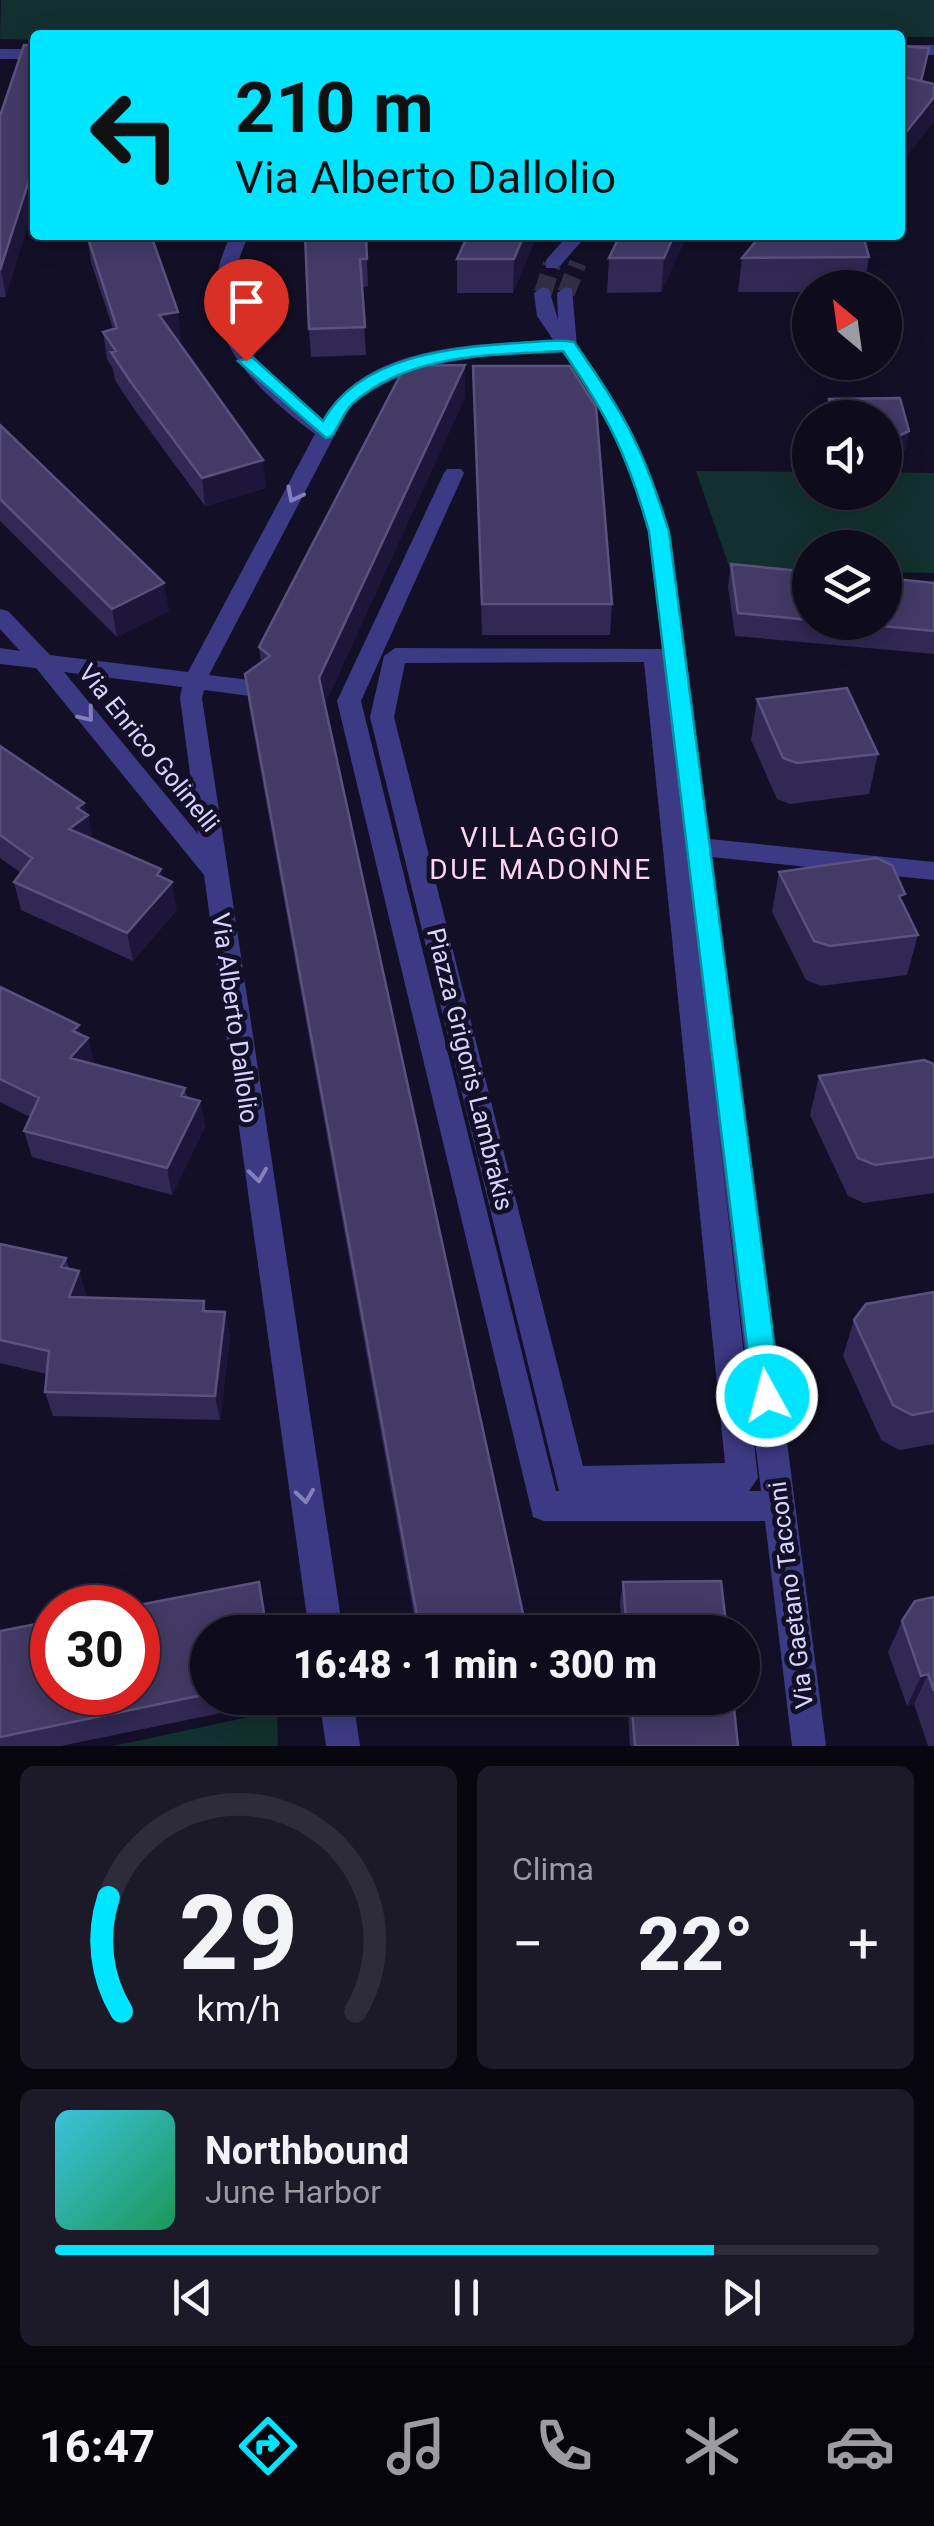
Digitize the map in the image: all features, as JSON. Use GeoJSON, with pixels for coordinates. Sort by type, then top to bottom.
{"type":"FeatureCollection","features":[{"type":"Feature","properties":{"kind":"street"},"geometry":{"type":"LineString","coordinates":[[905,50],[934,50]]}},
{"type":"Feature","properties":{"kind":"street"},"geometry":{"type":"LineString","coordinates":[[0,54],[30,54]]}},
{"type":"Feature","properties":{"kind":"street"},"geometry":{"type":"LineString","coordinates":[[237,240],[226,257],[223,279],[223,308],[232,340],[271,386],[326,432]]}},
{"type":"Feature","properties":{"kind":"street"},"geometry":{"type":"LineString","coordinates":[[552,264],[574,240]]}},
{"type":"Feature","properties":{"kind":"street"},"geometry":{"type":"LineString","coordinates":[[578,263],[579,240]]}},
{"type":"Feature","properties":{"kind":"street"},"geometry":{"type":"LineString","coordinates":[[566,292],[568,346]]}},
{"type":"Feature","properties":{"kind":"street","name":"Via Gaetano Tacconi"},"geometry":{"type":"LineString","coordinates":[[543,293],[546,322],[616,414],[638,459],[659,532],[809,1746]]}},
{"type":"Feature","properties":{"kind":"street","name":"Via Alberto Dallolio"},"geometry":{"type":"LineString","coordinates":[[323,1615],[191,698],[195,680],[343,402],[390,372],[462,352],[568,346]]}},
{"type":"Feature","properties":{"kind":"street","name":"Piazza Grigoris Lambrakis"},"geometry":{"type":"LineString","coordinates":[[454,473],[338,700],[544,1506],[780,1506]]}},
{"type":"Feature","properties":{"kind":"street","name":"Via Enrico Golinelli"},"geometry":{"type":"LineString","coordinates":[[0,616],[41,659],[214,871]]}},
{"type":"Feature","properties":{"kind":"street","name":"Piazza Grigoris Lambrakis"},"geometry":{"type":"LineString","coordinates":[[654,654],[742,1478],[572,1481],[382,718],[395,656],[654,654]]}},
{"type":"Feature","properties":{"kind":"street"},"geometry":{"type":"LineString","coordinates":[[0,656],[41,659]]}},
{"type":"Feature","properties":{"kind":"street","name":"Via Enrico Golinelli"},"geometry":{"type":"LineString","coordinates":[[41,659],[195,680]]}},
{"type":"Feature","properties":{"kind":"street"},"geometry":{"type":"LineString","coordinates":[[195,680],[258,689]]}},
{"type":"Feature","properties":{"kind":"street"},"geometry":{"type":"LineString","coordinates":[[701,848],[934,871]]}},
{"type":"Feature","properties":{"kind":"street"},"geometry":{"type":"LineString","coordinates":[[339,1715],[344,1746]]}},
{"type":"Feature","properties":{"kind":"green space"},"geometry":{"type":"Polygon","coordinates":[[[1,0],[934,0],[934,37],[905,37],[905,30],[30,30],[30,40],[0,39],[1,0]]]}},
{"type":"Feature","properties":{"kind":"green space"},"geometry":{"type":"Polygon","coordinates":[[[696,471],[792,472],[792,510],[902,510],[902,472],[934,473],[934,573],[902,572],[902,530],[792,530],[792,570],[730,569],[696,471]]]}},
{"type":"Feature","properties":{"kind":"green space"},"geometry":{"type":"Polygon","coordinates":[[[258,1715],[277,1715],[278,1746],[113,1746],[258,1715]]]}},
{"type":"Feature","properties":{"kind":"building"},"geometry":{"type":"Polygon","coordinates":[[[24,45],[30,45],[30,177],[0,270],[0,116],[24,45]]]}},
{"type":"Feature","properties":{"kind":"building"},"geometry":{"type":"Polygon","coordinates":[[[905,46],[929,48],[921,81],[905,77],[905,46]]]}},
{"type":"Feature","properties":{"kind":"building"},"geometry":{"type":"Polygon","coordinates":[[[905,77],[934,84],[934,97],[905,134],[905,77]]]}},
{"type":"Feature","properties":{"kind":"building"},"geometry":{"type":"Polygon","coordinates":[[[89,240],[153,240],[178,312],[159,315],[263,460],[202,478],[111,352],[116,351],[103,332],[117,328],[89,240]]]}},
{"type":"Feature","properties":{"kind":"building"},"geometry":{"type":"Polygon","coordinates":[[[305,240],[366,240],[367,259],[360,259],[365,327],[309,329],[305,240]]]}},
{"type":"Feature","properties":{"kind":"building"},"geometry":{"type":"Polygon","coordinates":[[[466,240],[522,240],[514,259],[457,259],[466,240]]]}},
{"type":"Feature","properties":{"kind":"building"},"geometry":{"type":"Polygon","coordinates":[[[618,240],[672,240],[664,258],[609,258],[618,240]]]}},
{"type":"Feature","properties":{"kind":"building"},"geometry":{"type":"Polygon","coordinates":[[[757,240],[864,240],[869,257],[742,258],[757,240]]]}},
{"type":"Feature","properties":{"kind":"building"},"geometry":{"type":"Polygon","coordinates":[[[465,365],[319,678],[523,1615],[417,1615],[245,674],[270,656],[259,647],[405,366],[465,365]]]}},
{"type":"Feature","properties":{"kind":"building"},"geometry":{"type":"Polygon","coordinates":[[[473,366],[570,366],[596,407],[612,604],[482,604],[473,366]]]}},
{"type":"Feature","properties":{"kind":"building"},"geometry":{"type":"Polygon","coordinates":[[[900,398],[901,400],[829,400],[900,398]]]}},
{"type":"Feature","properties":{"kind":"building"},"geometry":{"type":"Polygon","coordinates":[[[902,405],[909,431],[902,434],[902,405]]]}},
{"type":"Feature","properties":{"kind":"building"},"geometry":{"type":"Polygon","coordinates":[[[0,425],[164,583],[112,609],[0,499],[0,425]]]}},
{"type":"Feature","properties":{"kind":"building"},"geometry":{"type":"Polygon","coordinates":[[[731,564],[792,570],[792,618],[738,613],[731,564]]]}},
{"type":"Feature","properties":{"kind":"building"},"geometry":{"type":"Polygon","coordinates":[[[902,580],[934,583],[934,631],[902,628],[902,580]]]}},
{"type":"Feature","properties":{"kind":"building"},"geometry":{"type":"Polygon","coordinates":[[[847,688],[878,754],[797,763],[783,758],[757,699],[847,688]]]}},
{"type":"Feature","properties":{"kind":"building"},"geometry":{"type":"Polygon","coordinates":[[[0,746],[84,803],[77,808],[88,815],[69,829],[161,869],[157,875],[172,882],[127,933],[14,882],[32,858],[0,835],[0,746]]]}},
{"type":"Feature","properties":{"kind":"building"},"geometry":{"type":"Polygon","coordinates":[[[876,858],[892,865],[905,894],[899,896],[918,935],[830,946],[814,941],[779,872],[876,858]]]}},
{"type":"Feature","properties":{"kind":"building"},"geometry":{"type":"Polygon","coordinates":[[[0,987],[79,1025],[73,1031],[88,1038],[70,1058],[185,1088],[181,1096],[200,1101],[167,1168],[24,1131],[39,1098],[0,1079],[0,987]]]}},
{"type":"Feature","properties":{"kind":"building"},"geometry":{"type":"Polygon","coordinates":[[[924,1060],[934,1064],[934,1157],[875,1165],[858,1158],[819,1076],[924,1060]]]}},
{"type":"Feature","properties":{"kind":"building"},"geometry":{"type":"Polygon","coordinates":[[[0,1244],[66,1258],[61,1267],[79,1271],[69,1297],[204,1301],[203,1311],[225,1312],[215,1396],[45,1392],[49,1351],[0,1340],[0,1244]]]}},
{"type":"Feature","properties":{"kind":"building"},"geometry":{"type":"Polygon","coordinates":[[[934,1292],[934,1411],[912,1415],[893,1405],[854,1320],[866,1304],[934,1292]]]}},
{"type":"Feature","properties":{"kind":"building"},"geometry":{"type":"Polygon","coordinates":[[[721,1581],[725,1615],[626,1615],[623,1582],[721,1581]]]}},
{"type":"Feature","properties":{"kind":"building"},"geometry":{"type":"Polygon","coordinates":[[[259,1582],[264,1615],[190,1615],[190,1698],[160,1704],[160,1601],[259,1582]]]}},
{"type":"Feature","properties":{"kind":"building"},"geometry":{"type":"Polygon","coordinates":[[[934,1597],[934,1691],[928,1674],[921,1676],[902,1621],[915,1601],[934,1597]]]}},
{"type":"Feature","properties":{"kind":"building"},"geometry":{"type":"Polygon","coordinates":[[[30,1625],[30,1715],[106,1715],[0,1737],[0,1631],[30,1625]]]}},
{"type":"Feature","properties":{"kind":"building"},"geometry":{"type":"Polygon","coordinates":[[[632,1715],[735,1715],[738,1746],[635,1746],[632,1715]]]}},
{"type":"Feature","properties":{"kind":"tunnel"},"geometry":{"type":"LineString","coordinates":[[566,293],[578,263]]}},
{"type":"Feature","properties":{"kind":"tunnel"},"geometry":{"type":"LineString","coordinates":[[543,293],[552,264]]}},
{"type":"Feature","properties":{"kind":"district","name":"VILLAGGIO DUE MADONNE"},"geometry":{"type":"Point","coordinates":[541,853]}},
{"type":"Feature","properties":{"kind":"route"},"geometry":{"type":"LineString","coordinates":[[246,361],[307,420],[326,432],[343,402],[390,372],[462,352],[568,346],[616,414],[638,459],[659,532],[681,682],[767,1396]]}}]}
